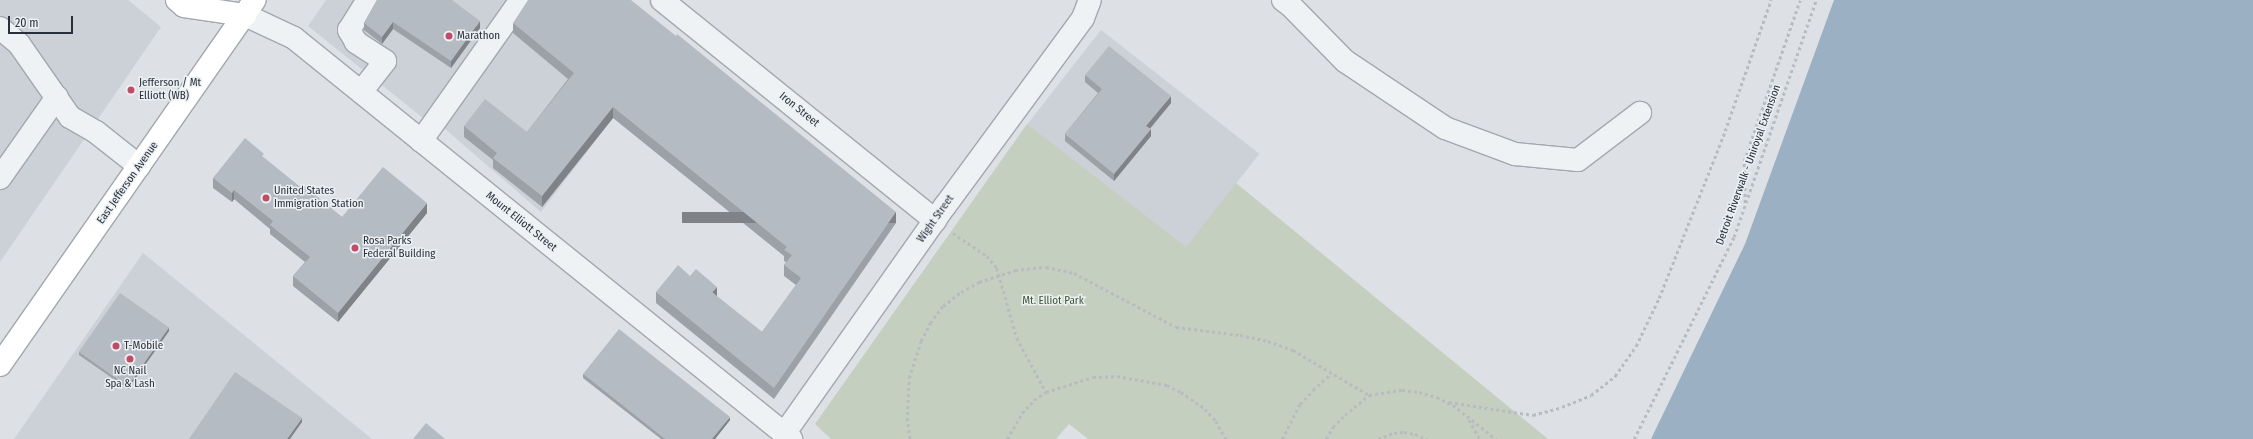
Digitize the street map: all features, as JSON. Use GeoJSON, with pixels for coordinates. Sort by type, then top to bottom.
{"type":"FeatureCollection","features":[{"type":"Feature","properties":{"kind":"main road","name":"Mount Elliott Street"},"geometry":{"type":"LineString","coordinates":[[177,0],[184,6],[246,5]]}},
{"type":"Feature","properties":{"kind":"main road","name":"East Jefferson Avenue"},"geometry":{"type":"LineString","coordinates":[[0,365],[139,166],[246,5]]}},
{"type":"Feature","properties":{"kind":"street"},"geometry":{"type":"LineString","coordinates":[[361,92],[385,61],[356,42],[349,30],[368,0]]}},
{"type":"Feature","properties":{"kind":"street"},"geometry":{"type":"LineString","coordinates":[[421,141],[521,0]]}},
{"type":"Feature","properties":{"kind":"street","name":"Iron Street"},"geometry":{"type":"LineString","coordinates":[[662,0],[943,226]]}},
{"type":"Feature","properties":{"kind":"street"},"geometry":{"type":"LineString","coordinates":[[1283,0],[1291,6],[1346,61],[1445,128],[1515,154],[1578,160],[1640,113]]}},
{"type":"Feature","properties":{"kind":"street","name":"Wight Street"},"geometry":{"type":"LineString","coordinates":[[787,436],[943,226],[1083,18],[1087,1]]}},
{"type":"Feature","properties":{"kind":"street","name":"Mount Elliott Street"},"geometry":{"type":"LineString","coordinates":[[246,5],[294,38],[787,436]]}},
{"type":"Feature","properties":{"kind":"street"},"geometry":{"type":"LineString","coordinates":[[0,28],[19,44],[58,97],[70,117],[96,132],[139,166]]}},
{"type":"Feature","properties":{"kind":"street"},"geometry":{"type":"LineString","coordinates":[[0,178],[58,97]]}},
{"type":"Feature","properties":{"kind":"path"},"geometry":{"type":"LineString","coordinates":[[1326,439],[1333,427],[1369,395],[1402,390],[1419,392],[1446,402],[1533,415],[1562,407],[1591,395],[1615,376],[1636,346],[1659,298],[1725,131],[1771,0]]}},
{"type":"Feature","properties":{"kind":"path"},"geometry":{"type":"LineString","coordinates":[[1745,205],[1744,161],[1800,0]]}},
{"type":"Feature","properties":{"kind":"path","name":"Detroit Riverwalk - Uniroyal Extension"},"geometry":{"type":"LineString","coordinates":[[1634,439],[1734,237],[1816,0]]}},
{"type":"Feature","properties":{"kind":"path"},"geometry":{"type":"LineString","coordinates":[[943,226],[993,262],[997,268],[1017,338],[1030,366],[1046,392]]}},
{"type":"Feature","properties":{"kind":"path"},"geometry":{"type":"LineString","coordinates":[[910,439],[907,421],[910,378],[921,341],[930,323],[943,306],[961,292],[978,282],[998,274],[1014,270],[1046,267],[1074,273],[1176,327],[1268,341],[1293,350],[1331,374],[1359,388],[1369,395]]}},
{"type":"Feature","properties":{"kind":"path"},"geometry":{"type":"LineString","coordinates":[[1282,439],[1300,404],[1331,374]]}},
{"type":"Feature","properties":{"kind":"path"},"geometry":{"type":"LineString","coordinates":[[1007,439],[1022,413],[1034,400],[1046,392],[1093,377],[1136,378],[1166,385],[1181,392],[1205,409],[1216,421],[1226,439]]}},
{"type":"Feature","properties":{"kind":"path"},"geometry":{"type":"LineString","coordinates":[[1446,402],[1496,439]]}},
{"type":"Feature","properties":{"kind":"path"},"geometry":{"type":"LineString","coordinates":[[1468,418],[1480,439]]}},
{"type":"Feature","properties":{"kind":"path"},"geometry":{"type":"LineString","coordinates":[[1378,439],[1394,432],[1416,434],[1427,439]]}},
{"type":"Feature","properties":{"kind":"shaded area"},"geometry":{"type":"Polygon","coordinates":[[[0,0],[128,0],[161,27],[0,262],[0,0]]]}},
{"type":"Feature","properties":{"kind":"shaded area"},"geometry":{"type":"Polygon","coordinates":[[[326,0],[509,0],[423,118],[308,26],[326,0]]]}},
{"type":"Feature","properties":{"kind":"shaded area"},"geometry":{"type":"Polygon","coordinates":[[[531,0],[606,113],[613,118],[541,212],[444,128],[531,0]]]}},
{"type":"Feature","properties":{"kind":"shaded area"},"geometry":{"type":"Polygon","coordinates":[[[1101,30],[1259,154],[1186,248],[1027,125],[1101,30]]]}},
{"type":"Feature","properties":{"kind":"shaded area"},"geometry":{"type":"Polygon","coordinates":[[[143,253],[372,439],[14,439],[143,253]]]}},
{"type":"Feature","properties":{"kind":"green space","name":"Mt. Elliot Park"},"geometry":{"type":"Polygon","coordinates":[[[1027,124],[1186,247],[1236,183],[1548,439],[1088,439],[1069,424],[1056,439],[831,439],[815,424],[1027,124]]]}},
{"type":"Feature","properties":{"kind":"water"},"geometry":{"type":"Polygon","coordinates":[[[1834,0],[2253,0],[2253,439],[1651,439],[1745,244],[1834,0]]]}},
{"type":"Feature","properties":{"kind":"building"},"geometry":{"type":"Polygon","coordinates":[[[377,0],[452,0],[480,21],[451,61],[393,22],[382,37],[364,23],[377,0]]]}},
{"type":"Feature","properties":{"kind":"building"},"geometry":{"type":"Polygon","coordinates":[[[528,0],[631,0],[676,36],[677,34],[896,212],[774,388],[656,292],[678,265],[690,276],[696,269],[717,287],[712,292],[762,332],[801,278],[784,265],[792,255],[784,250],[787,247],[613,107],[542,196],[493,158],[497,153],[464,126],[485,99],[527,132],[574,73],[513,23],[528,0]]]}},
{"type":"Feature","properties":{"kind":"building"},"geometry":{"type":"Polygon","coordinates":[[[1109,46],[1171,96],[1146,126],[1151,129],[1114,174],[1065,134],[1102,89],[1085,75],[1109,46]]]}},
{"type":"Feature","properties":{"kind":"building"},"geometry":{"type":"Polygon","coordinates":[[[245,138],[264,154],[262,156],[300,187],[302,184],[342,217],[383,167],[427,203],[338,313],[293,276],[310,257],[270,225],[273,221],[234,190],[232,193],[213,178],[245,138]]]}},
{"type":"Feature","properties":{"kind":"building"},"geometry":{"type":"Polygon","coordinates":[[[120,293],[169,327],[128,386],[79,352],[120,293]]]}},
{"type":"Feature","properties":{"kind":"building"},"geometry":{"type":"Polygon","coordinates":[[[619,329],[730,417],[712,439],[665,439],[583,374],[619,329]]]}},
{"type":"Feature","properties":{"kind":"building"},"geometry":{"type":"Polygon","coordinates":[[[235,372],[302,418],[287,439],[189,439],[235,372]]]}},
{"type":"Feature","properties":{"kind":"building"},"geometry":{"type":"Polygon","coordinates":[[[426,423],[445,439],[413,439],[426,423]]]}},
{"type":"Feature","properties":{"kind":"place","name":"Marathon"},"geometry":{"type":"Point","coordinates":[449,36]}},
{"type":"Feature","properties":{"kind":"place","name":"Jefferson / Mt Elliott (WB)"},"geometry":{"type":"Point","coordinates":[131,90]}},
{"type":"Feature","properties":{"kind":"place","name":"United States Immigration Station"},"geometry":{"type":"Point","coordinates":[266,198]}},
{"type":"Feature","properties":{"kind":"place","name":"Rosa Parks Federal Building"},"geometry":{"type":"Point","coordinates":[355,248]}},
{"type":"Feature","properties":{"kind":"place","name":"T-Mobile"},"geometry":{"type":"Point","coordinates":[116,346]}},
{"type":"Feature","properties":{"kind":"place","name":"NC Nail Spa & Lash"},"geometry":{"type":"Point","coordinates":[130,359]}}]}
